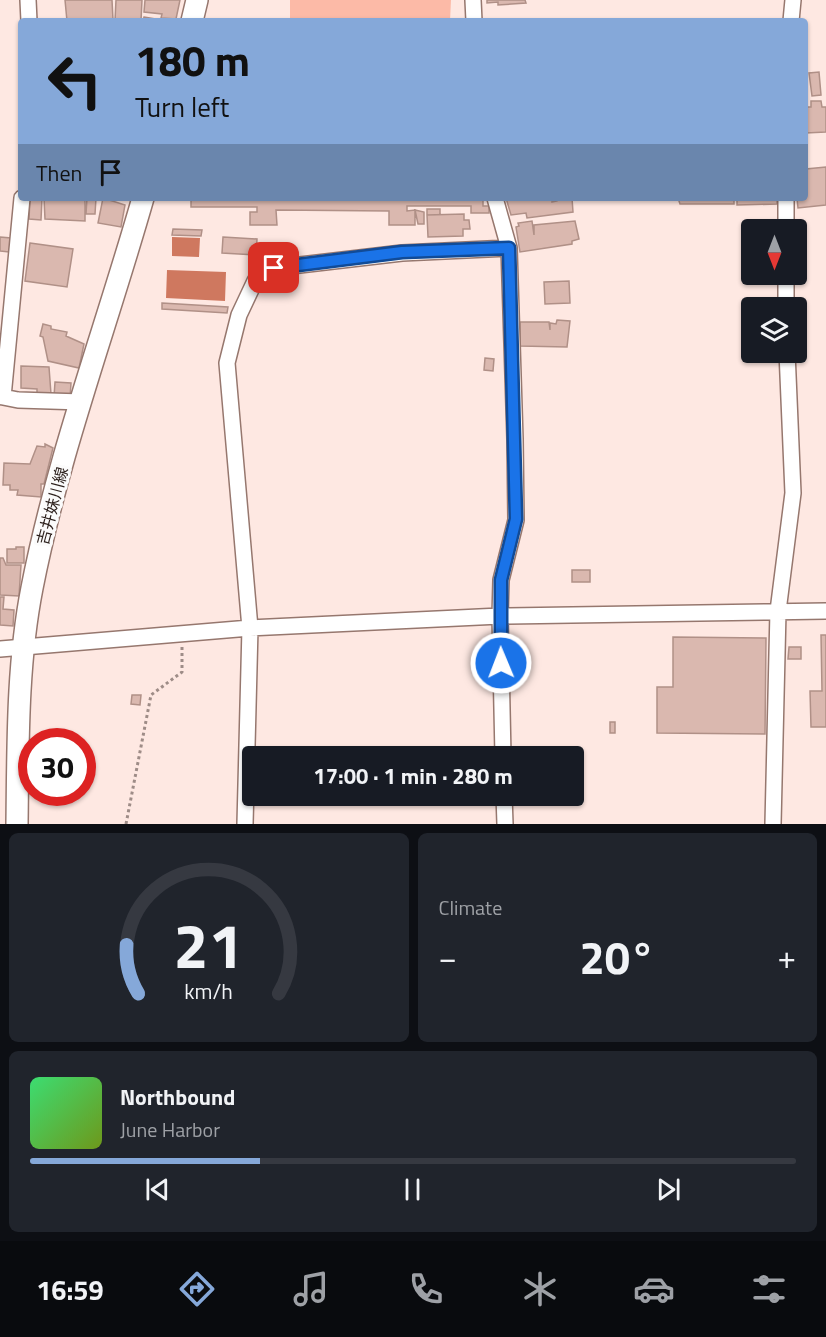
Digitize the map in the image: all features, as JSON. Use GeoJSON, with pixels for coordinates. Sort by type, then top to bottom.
{"type":"FeatureCollection","features":[{"type":"Feature","properties":{"kind":"main road"},"geometry":{"type":"LineString","coordinates":[[193,18],[197,0]]}},
{"type":"Feature","properties":{"kind":"main road","name":"吉井妹川線"},"geometry":{"type":"LineString","coordinates":[[17,824],[24,647],[32,590],[48,512],[142,201]]}},
{"type":"Feature","properties":{"kind":"street"},"geometry":{"type":"LineString","coordinates":[[28,0],[29,18]]}},
{"type":"Feature","properties":{"kind":"street"},"geometry":{"type":"LineString","coordinates":[[473,0],[474,18]]}},
{"type":"Feature","properties":{"kind":"street"},"geometry":{"type":"LineString","coordinates":[[791,18],[793,0]]}},
{"type":"Feature","properties":{"kind":"street"},"geometry":{"type":"LineString","coordinates":[[22,201],[2,397],[18,400],[82,402]]}},
{"type":"Feature","properties":{"kind":"street"},"geometry":{"type":"LineString","coordinates":[[496,201],[509,248],[516,519],[501,580],[503,746]]}},
{"type":"Feature","properties":{"kind":"street"},"geometry":{"type":"LineString","coordinates":[[786,201],[786,219]]}},
{"type":"Feature","properties":{"kind":"street"},"geometry":{"type":"LineString","coordinates":[[245,824],[250,627],[226,363],[239,315],[255,281],[274,268],[402,252],[509,248]]}},
{"type":"Feature","properties":{"kind":"street"},"geometry":{"type":"LineString","coordinates":[[773,824],[778,611],[793,493],[787,363]]}},
{"type":"Feature","properties":{"kind":"street"},"geometry":{"type":"LineString","coordinates":[[0,648],[250,627],[500,616],[826,611]]}},
{"type":"Feature","properties":{"kind":"street"},"geometry":{"type":"LineString","coordinates":[[504,806],[505,824]]}},
{"type":"Feature","properties":{"kind":"path"},"geometry":{"type":"LineString","coordinates":[[126,824],[151,695],[182,672],[181,634]]}},
{"type":"Feature","properties":{"kind":"shaded area"},"geometry":{"type":"Polygon","coordinates":[[[290,0],[451,0],[450,18],[290,18],[290,0]]]}},
{"type":"Feature","properties":{"kind":"shaded area"},"geometry":{"type":"Polygon","coordinates":[[[172,237],[200,238],[199,257],[172,256],[172,237]]]}},
{"type":"Feature","properties":{"kind":"shaded area"},"geometry":{"type":"Polygon","coordinates":[[[167,270],[226,272],[225,301],[166,298],[167,270]]]}},
{"type":"Feature","properties":{"kind":"building"},"geometry":{"type":"Polygon","coordinates":[[[65,0],[112,0],[113,18],[67,18],[65,0]]]}},
{"type":"Feature","properties":{"kind":"building"},"geometry":{"type":"Polygon","coordinates":[[[116,0],[142,0],[141,18],[115,18],[116,0]]]}},
{"type":"Feature","properties":{"kind":"building"},"geometry":{"type":"Polygon","coordinates":[[[145,0],[180,0],[176,18],[161,18],[162,14],[144,12],[145,0]]]}},
{"type":"Feature","properties":{"kind":"building"},"geometry":{"type":"Polygon","coordinates":[[[487,0],[525,0],[526,3],[498,5],[498,2],[487,3],[487,0]]]}},
{"type":"Feature","properties":{"kind":"building"},"geometry":{"type":"Polygon","coordinates":[[[819,72],[821,95],[812,96],[809,73],[819,72]]]}},
{"type":"Feature","properties":{"kind":"building"},"geometry":{"type":"Polygon","coordinates":[[[811,101],[821,101],[822,107],[826,107],[826,132],[808,133],[808,107],[811,107],[811,101]]]}},
{"type":"Feature","properties":{"kind":"building"},"geometry":{"type":"Polygon","coordinates":[[[826,167],[826,205],[798,208],[797,201],[808,201],[808,169],[826,167]]]}},
{"type":"Feature","properties":{"kind":"building"},"geometry":{"type":"Polygon","coordinates":[[[30,201],[42,201],[41,220],[29,219],[30,201]]]}},
{"type":"Feature","properties":{"kind":"building"},"geometry":{"type":"Polygon","coordinates":[[[44,201],[85,201],[85,221],[45,219],[44,201]]]}},
{"type":"Feature","properties":{"kind":"building"},"geometry":{"type":"Polygon","coordinates":[[[87,201],[96,201],[95,214],[86,214],[87,201]]]}},
{"type":"Feature","properties":{"kind":"building"},"geometry":{"type":"Polygon","coordinates":[[[102,201],[125,205],[121,227],[98,223],[102,201]]]}},
{"type":"Feature","properties":{"kind":"building"},"geometry":{"type":"Polygon","coordinates":[[[191,201],[483,201],[483,206],[489,206],[489,213],[471,213],[471,206],[407,206],[407,211],[415,210],[415,225],[389,225],[389,211],[276,210],[277,225],[250,225],[250,212],[257,212],[257,207],[191,207],[191,201]]]}},
{"type":"Feature","properties":{"kind":"building"},"geometry":{"type":"Polygon","coordinates":[[[507,201],[572,201],[573,212],[527,218],[526,213],[511,215],[507,201]]]}},
{"type":"Feature","properties":{"kind":"building"},"geometry":{"type":"Polygon","coordinates":[[[679,201],[734,201],[734,204],[680,204],[679,201]]]}},
{"type":"Feature","properties":{"kind":"building"},"geometry":{"type":"Polygon","coordinates":[[[737,201],[777,201],[777,204],[737,205],[737,201]]]}},
{"type":"Feature","properties":{"kind":"building"},"geometry":{"type":"Polygon","coordinates":[[[427,209],[440,209],[440,215],[427,215],[427,209]]]}},
{"type":"Feature","properties":{"kind":"building"},"geometry":{"type":"Polygon","coordinates":[[[415,210],[424,212],[424,224],[418,224],[415,210]]]}},
{"type":"Feature","properties":{"kind":"building"},"geometry":{"type":"Polygon","coordinates":[[[464,214],[464,220],[469,220],[470,229],[463,229],[463,236],[428,237],[427,215],[464,214]]]}},
{"type":"Feature","properties":{"kind":"building"},"geometry":{"type":"Polygon","coordinates":[[[532,221],[534,235],[534,225],[575,221],[579,239],[572,241],[572,244],[520,252],[516,227],[519,226],[518,223],[532,221]]]}},
{"type":"Feature","properties":{"kind":"building"},"geometry":{"type":"Polygon","coordinates":[[[173,229],[202,230],[201,236],[172,235],[173,229]]]}},
{"type":"Feature","properties":{"kind":"building"},"geometry":{"type":"Polygon","coordinates":[[[0,237],[11,238],[9,252],[0,251],[0,237]]]}},
{"type":"Feature","properties":{"kind":"building"},"geometry":{"type":"Polygon","coordinates":[[[223,237],[257,239],[256,255],[222,253],[223,237]]]}},
{"type":"Feature","properties":{"kind":"building"},"geometry":{"type":"Polygon","coordinates":[[[30,243],[73,249],[67,287],[25,281],[30,243]]]}},
{"type":"Feature","properties":{"kind":"building"},"geometry":{"type":"Polygon","coordinates":[[[249,260],[266,261],[266,267],[249,267],[249,260]]]}},
{"type":"Feature","properties":{"kind":"building"},"geometry":{"type":"Polygon","coordinates":[[[569,281],[570,303],[545,304],[544,282],[569,281]]]}},
{"type":"Feature","properties":{"kind":"building"},"geometry":{"type":"Polygon","coordinates":[[[162,303],[228,307],[227,313],[162,309],[162,303]]]}},
{"type":"Feature","properties":{"kind":"building"},"geometry":{"type":"Polygon","coordinates":[[[557,320],[570,321],[567,347],[520,346],[520,322],[549,322],[550,330],[550,323],[556,324],[557,320]]]}},
{"type":"Feature","properties":{"kind":"building"},"geometry":{"type":"Polygon","coordinates":[[[43,324],[51,326],[51,329],[67,332],[66,336],[84,344],[79,368],[48,361],[43,337],[40,336],[43,324]]]}},
{"type":"Feature","properties":{"kind":"building"},"geometry":{"type":"Polygon","coordinates":[[[485,358],[494,359],[493,371],[484,370],[485,358]]]}},
{"type":"Feature","properties":{"kind":"building"},"geometry":{"type":"Polygon","coordinates":[[[21,366],[49,367],[51,394],[37,395],[37,389],[21,388],[21,366]]]}},
{"type":"Feature","properties":{"kind":"building"},"geometry":{"type":"Polygon","coordinates":[[[55,382],[71,383],[70,398],[54,397],[55,382]]]}},
{"type":"Feature","properties":{"kind":"building"},"geometry":{"type":"Polygon","coordinates":[[[45,444],[53,448],[44,484],[41,484],[41,497],[17,495],[18,490],[10,490],[10,485],[3,485],[4,463],[30,464],[37,446],[45,447],[45,444]]]}},
{"type":"Feature","properties":{"kind":"building"},"geometry":{"type":"Polygon","coordinates":[[[16,547],[24,547],[24,563],[7,563],[7,549],[16,549],[16,547]]]}},
{"type":"Feature","properties":{"kind":"building"},"geometry":{"type":"Polygon","coordinates":[[[0,558],[3,558],[6,565],[21,565],[19,596],[0,595],[0,558]]]}},
{"type":"Feature","properties":{"kind":"building"},"geometry":{"type":"Polygon","coordinates":[[[572,570],[590,570],[590,582],[572,582],[572,570]]]}},
{"type":"Feature","properties":{"kind":"building"},"geometry":{"type":"Polygon","coordinates":[[[0,597],[4,597],[3,609],[14,610],[13,626],[0,625],[0,597]]]}},
{"type":"Feature","properties":{"kind":"building"},"geometry":{"type":"Polygon","coordinates":[[[821,635],[826,635],[826,727],[811,727],[810,691],[822,691],[821,635]]]}},
{"type":"Feature","properties":{"kind":"building"},"geometry":{"type":"Polygon","coordinates":[[[673,637],[766,638],[765,734],[657,733],[657,687],[673,687],[673,637]]]}},
{"type":"Feature","properties":{"kind":"building"},"geometry":{"type":"Polygon","coordinates":[[[789,647],[801,647],[801,659],[788,659],[789,647]]]}},
{"type":"Feature","properties":{"kind":"building"},"geometry":{"type":"Polygon","coordinates":[[[132,695],[141,695],[140,705],[131,704],[132,695]]]}},
{"type":"Feature","properties":{"kind":"building"},"geometry":{"type":"Polygon","coordinates":[[[610,722],[615,722],[615,733],[610,733],[610,722]]]}},
{"type":"Feature","properties":{"kind":"route"},"geometry":{"type":"LineString","coordinates":[[274,268],[393,255],[402,252],[509,248],[516,519],[501,580],[501,663]]}}]}
